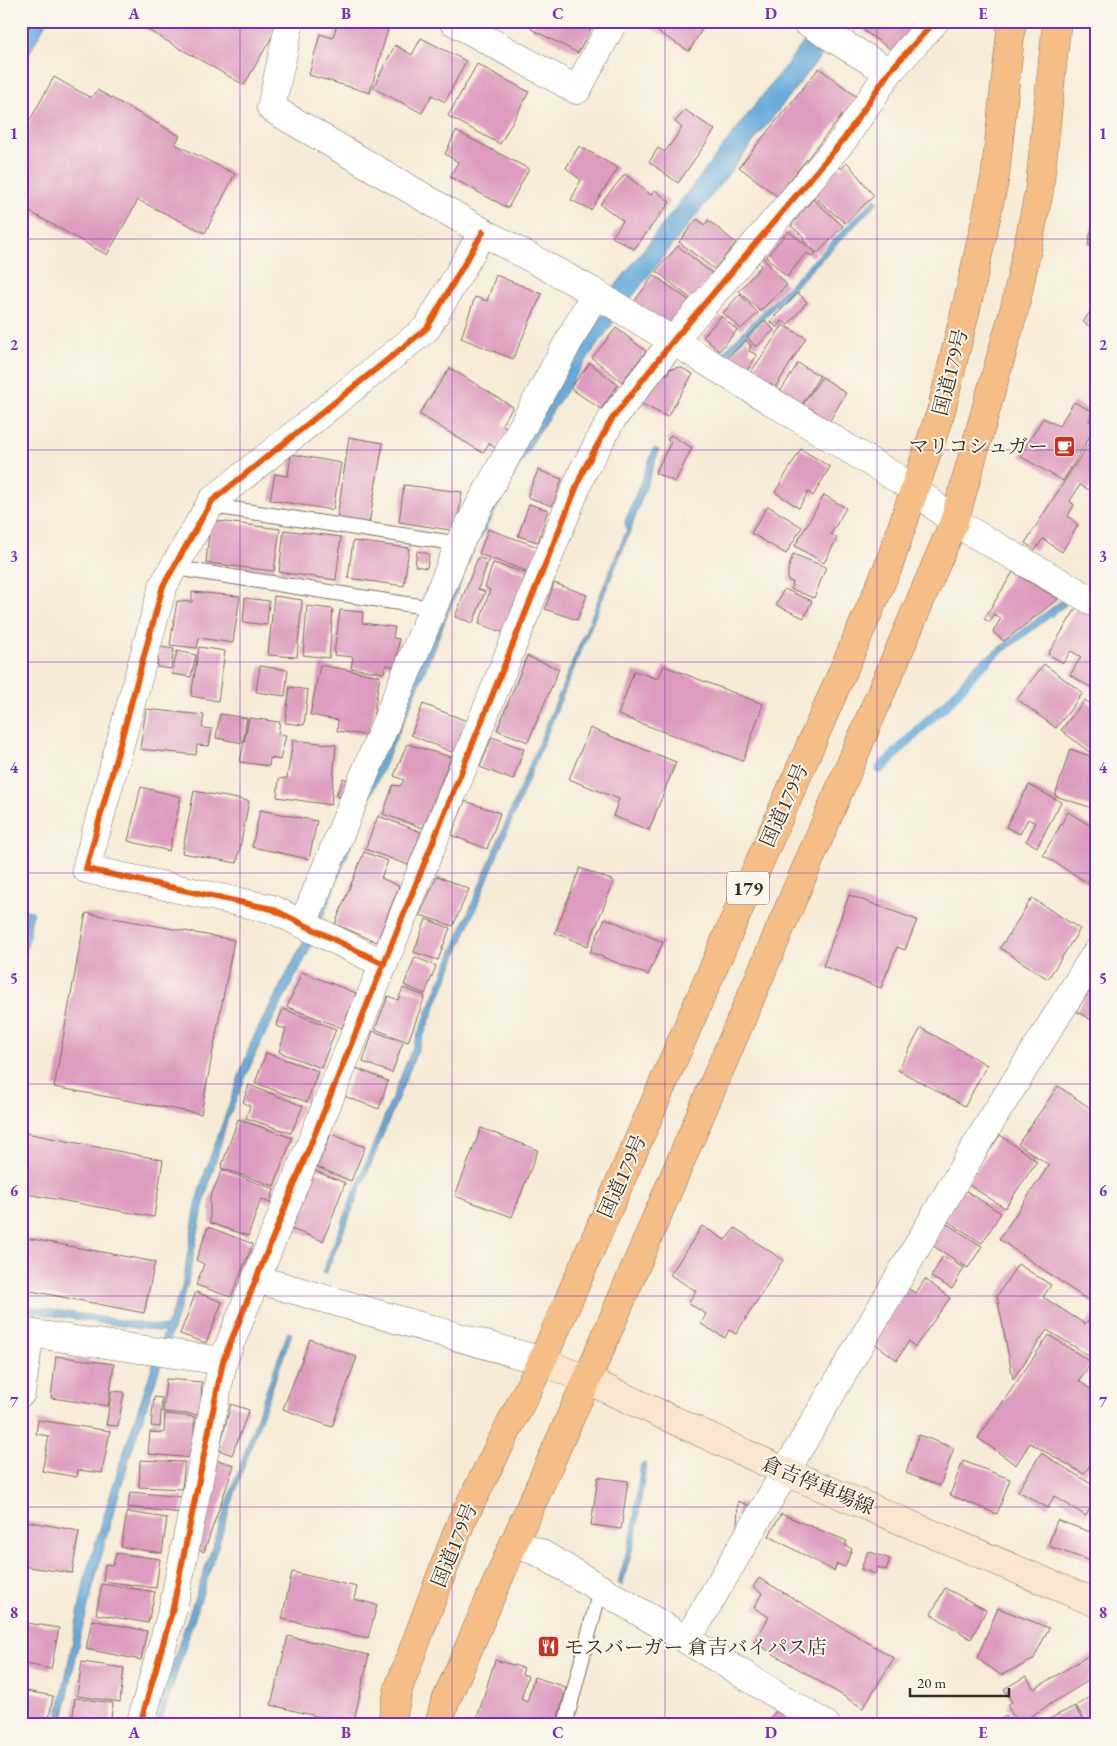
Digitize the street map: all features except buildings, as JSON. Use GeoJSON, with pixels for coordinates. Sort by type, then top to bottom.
{"type":"FeatureCollection","features":[{"type":"Feature","properties":{"kind":"highway","name":"国道179号"},"geometry":{"type":"LineString","coordinates":[[391,1725],[399,1686],[461,1522],[542,1361],[889,565],[916,490],[941,411],[970,292],[995,177],[1012,21]]}},
{"type":"Feature","properties":{"kind":"highway","name":"179"},"geometry":{"type":"LineString","coordinates":[[439,1725],[444,1705],[514,1542],[587,1380],[954,522],[1014,307],[1039,192],[1057,21]]}},
{"type":"Feature","properties":{"kind":"main road","name":"倉吉停車場線"},"geometry":{"type":"LineString","coordinates":[[542,1361],[786,1472],[1096,1603]]}},
{"type":"Feature","properties":{"kind":"street"},"geometry":{"type":"LineString","coordinates":[[290,21],[271,108],[483,232],[595,293],[916,490],[954,522],[1096,603]]}},
{"type":"Feature","properties":{"kind":"street"},"geometry":{"type":"LineString","coordinates":[[452,21],[577,90],[614,21]]}},
{"type":"Feature","properties":{"kind":"street"},"geometry":{"type":"LineString","coordinates":[[805,21],[889,72]]}},
{"type":"Feature","properties":{"kind":"street"},"geometry":{"type":"LineString","coordinates":[[140,1725],[173,1608],[223,1361],[584,471],[612,419],[673,341],[844,139],[889,72],[935,21]]}},
{"type":"Feature","properties":{"kind":"street"},"geometry":{"type":"LineString","coordinates":[[384,964],[272,909],[86,869],[163,586],[212,501],[427,328],[483,232]]}},
{"type":"Feature","properties":{"kind":"street"},"geometry":{"type":"LineString","coordinates":[[303,924],[460,544],[595,293]]}},
{"type":"Feature","properties":{"kind":"street"},"geometry":{"type":"LineString","coordinates":[[688,1640],[981,1137],[1096,953]]}},
{"type":"Feature","properties":{"kind":"street"},"geometry":{"type":"LineString","coordinates":[[256,1279],[542,1361]]}},
{"type":"Feature","properties":{"kind":"street"},"geometry":{"type":"LineString","coordinates":[[21,1393],[26,1332],[223,1361]]}},
{"type":"Feature","properties":{"kind":"street"},"geometry":{"type":"LineString","coordinates":[[514,1542],[540,1553],[688,1640],[826,1725]]}},
{"type":"Feature","properties":{"kind":"lane"},"geometry":{"type":"LineString","coordinates":[[219,507],[460,544]]}},
{"type":"Feature","properties":{"kind":"lane"},"geometry":{"type":"LineString","coordinates":[[188,570],[432,608]]}},
{"type":"Feature","properties":{"kind":"lane"},"geometry":{"type":"LineString","coordinates":[[565,1725],[600,1590]]}},
{"type":"Feature","properties":{"kind":"water"},"geometry":{"type":"Polygon","coordinates":[[[24,21],[47,21],[21,68],[21,26],[24,21]]]}},
{"type":"Feature","properties":{"kind":"water"},"geometry":{"type":"Polygon","coordinates":[[[820,21],[843,21],[831,43],[628,302],[583,365],[535,438],[473,552],[410,707],[370,798],[308,953],[257,1050],[227,1121],[205,1198],[187,1287],[131,1453],[107,1534],[79,1641],[62,1725],[56,1725],[86,1574],[122,1457],[164,1332],[21,1311],[21,1305],[166,1327],[182,1288],[197,1199],[204,1175],[252,1040],[302,945],[469,545],[585,338],[604,313],[613,289],[820,21]]]}},
{"type":"Feature","properties":{"kind":"water"},"geometry":{"type":"Polygon","coordinates":[[[875,198],[878,202],[723,360],[719,356],[875,198]]]}},
{"type":"Feature","properties":{"kind":"water"},"geometry":{"type":"Polygon","coordinates":[[[654,448],[659,450],[629,534],[326,1274],[322,1273],[397,1086],[627,529],[625,522],[654,448]]]}},
{"type":"Feature","properties":{"kind":"water"},"geometry":{"type":"Polygon","coordinates":[[[1062,600],[1066,605],[978,671],[975,666],[1062,600]]]}},
{"type":"Feature","properties":{"kind":"water"},"geometry":{"type":"Polygon","coordinates":[[[21,910],[33,911],[21,982],[21,910]]]}},
{"type":"Feature","properties":{"kind":"water"},"geometry":{"type":"Polygon","coordinates":[[[288,1332],[292,1333],[242,1472],[160,1725],[155,1725],[178,1647],[263,1399],[288,1332]]]}},
{"type":"Feature","properties":{"kind":"water"},"geometry":{"type":"Polygon","coordinates":[[[646,1463],[636,1536],[622,1586],[618,1583],[632,1532],[641,1464],[646,1463]]]}},
{"type":"Feature","properties":{"kind":"waterway"},"geometry":{"type":"LineString","coordinates":[[880,769],[947,704],[978,668],[987,661]]}},
{"type":"Feature","properties":{"kind":"cycle path"},"geometry":{"type":"LineString","coordinates":[[140,1725],[173,1608],[223,1361],[583,471],[612,419],[673,341],[844,139],[889,72],[935,21]]}},
{"type":"Feature","properties":{"kind":"cycle path"},"geometry":{"type":"LineString","coordinates":[[384,964],[272,909],[86,869],[163,586],[212,501],[427,328],[483,232]]}},
{"type":"Feature","properties":{"kind":"place","name":"マリコシュガー"},"geometry":{"type":"Point","coordinates":[1064,446]}},
{"type":"Feature","properties":{"kind":"place","name":"モスバーガー 倉吉バイパス店"},"geometry":{"type":"Point","coordinates":[548,1647]}}]}
